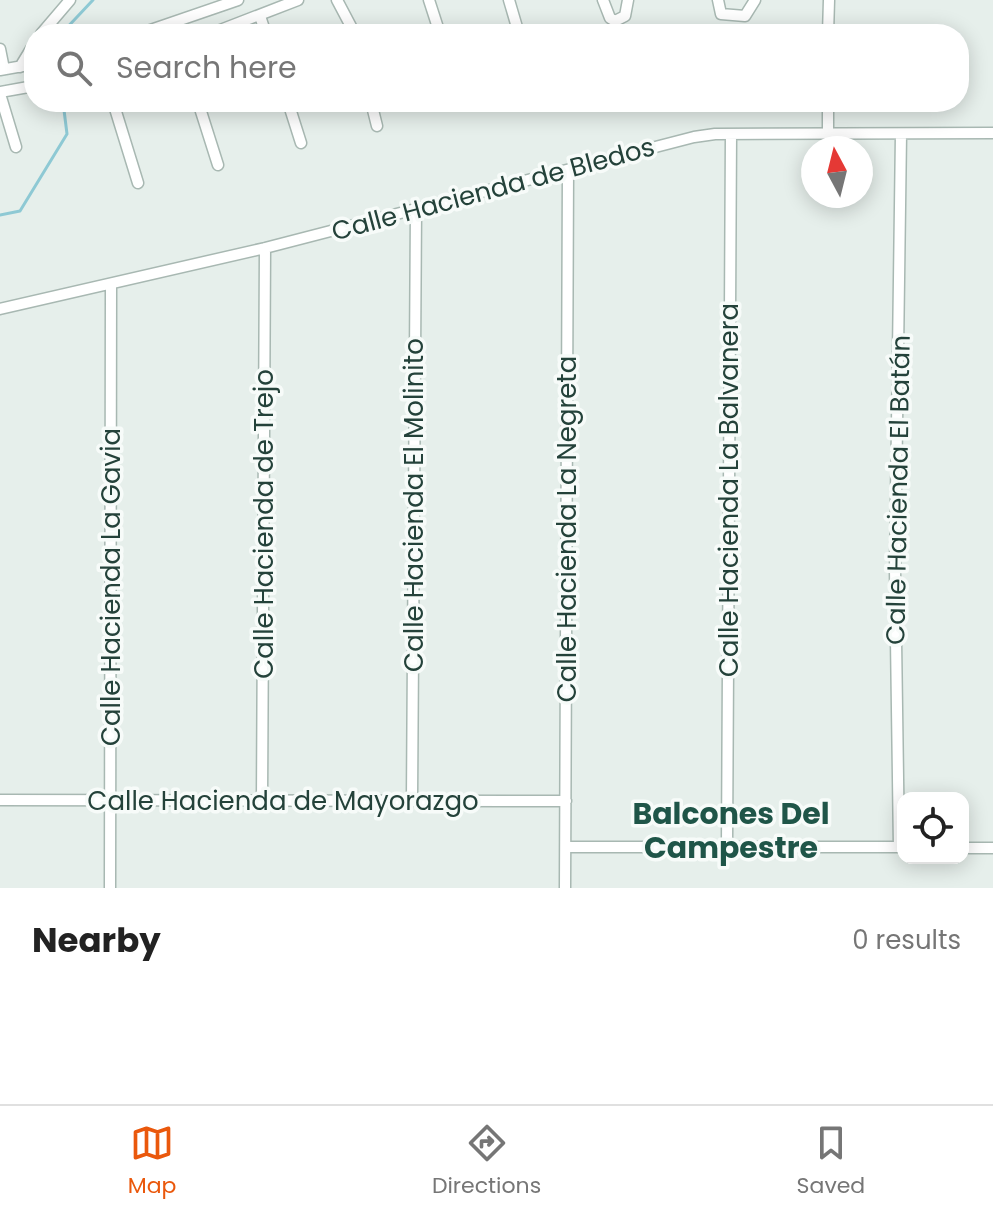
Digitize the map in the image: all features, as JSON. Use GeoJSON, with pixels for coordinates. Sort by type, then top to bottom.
{"type":"FeatureCollection","features":[{"type":"Feature","properties":{"kind":"street"},"geometry":{"type":"LineString","coordinates":[[168,24],[238,0]]}},
{"type":"Feature","properties":{"kind":"street"},"geometry":{"type":"LineString","coordinates":[[238,24],[298,0]]}},
{"type":"Feature","properties":{"kind":"street"},"geometry":{"type":"LineString","coordinates":[[337,0],[350,24]]}},
{"type":"Feature","properties":{"kind":"street"},"geometry":{"type":"LineString","coordinates":[[429,0],[437,24]]}},
{"type":"Feature","properties":{"kind":"street"},"geometry":{"type":"LineString","coordinates":[[509,0],[516,24]]}},
{"type":"Feature","properties":{"kind":"street"},"geometry":{"type":"LineString","coordinates":[[603,0],[610,18],[615,21],[625,16],[628,0]]}},
{"type":"Feature","properties":{"kind":"street"},"geometry":{"type":"LineString","coordinates":[[718,0],[721,14],[745,16],[755,0]]}},
{"type":"Feature","properties":{"kind":"street"},"geometry":{"type":"LineString","coordinates":[[828,24],[829,0]]}},
{"type":"Feature","properties":{"kind":"street"},"geometry":{"type":"LineString","coordinates":[[48,24],[65,2]]}},
{"type":"Feature","properties":{"kind":"street"},"geometry":{"type":"LineString","coordinates":[[260,16],[263,24]]}},
{"type":"Feature","properties":{"kind":"street"},"geometry":{"type":"LineString","coordinates":[[0,49],[2,70],[24,66]]}},
{"type":"Feature","properties":{"kind":"street"},"geometry":{"type":"LineString","coordinates":[[20,67],[24,60]]}},
{"type":"Feature","properties":{"kind":"street"},"geometry":{"type":"LineString","coordinates":[[16,147],[0,93],[24,88]]}},
{"type":"Feature","properties":{"kind":"street"},"geometry":{"type":"LineString","coordinates":[[116,112],[138,183]]}},
{"type":"Feature","properties":{"kind":"street"},"geometry":{"type":"LineString","coordinates":[[201,112],[218,165]]}},
{"type":"Feature","properties":{"kind":"street"},"geometry":{"type":"LineString","coordinates":[[291,112],[301,143]]}},
{"type":"Feature","properties":{"kind":"street"},"geometry":{"type":"LineString","coordinates":[[374,112],[377,126]]}},
{"type":"Feature","properties":{"kind":"street"},"geometry":{"type":"LineString","coordinates":[[828,112],[828,134]]}},
{"type":"Feature","properties":{"kind":"street","name":"Calle Hacienda de Bledos"},"geometry":{"type":"LineString","coordinates":[[0,309],[111,286],[265,248],[694,137],[731,134],[993,133]]}},
{"type":"Feature","properties":{"kind":"street","name":"Calle Hacienda La Balvanera"},"geometry":{"type":"LineString","coordinates":[[727,846],[731,134]]}},
{"type":"Feature","properties":{"kind":"street","name":"Calle Hacienda El Batán"},"geometry":{"type":"LineString","coordinates":[[900,792],[895,570],[901,134]]}},
{"type":"Feature","properties":{"kind":"street","name":"Calle Hacienda La Negreta"},"geometry":{"type":"LineString","coordinates":[[565,888],[568,170]]}},
{"type":"Feature","properties":{"kind":"street","name":"Calle Hacienda El Molinito"},"geometry":{"type":"LineString","coordinates":[[412,800],[416,209]]}},
{"type":"Feature","properties":{"kind":"street","name":"Calle Hacienda de Trejo"},"geometry":{"type":"LineString","coordinates":[[262,800],[265,248]]}},
{"type":"Feature","properties":{"kind":"street","name":"Calle Hacienda La Gavia"},"geometry":{"type":"LineString","coordinates":[[110,888],[111,286]]}},
{"type":"Feature","properties":{"kind":"street","name":"Calle Hacienda de Mayorazgo"},"geometry":{"type":"LineString","coordinates":[[0,800],[566,801]]}},
{"type":"Feature","properties":{"kind":"street"},"geometry":{"type":"LineString","coordinates":[[567,847],[897,847]]}},
{"type":"Feature","properties":{"kind":"street"},"geometry":{"type":"LineString","coordinates":[[969,848],[993,848]]}},
{"type":"Feature","properties":{"kind":"waterway"},"geometry":{"type":"LineString","coordinates":[[70,24],[93,0]]}},
{"type":"Feature","properties":{"kind":"waterway"},"geometry":{"type":"LineString","coordinates":[[0,215],[20,211],[67,134],[64,112]]}},
{"type":"Feature","properties":{"kind":"district","name":"Balcones Del Campestre"},"geometry":{"type":"Point","coordinates":[731,830]}}]}
